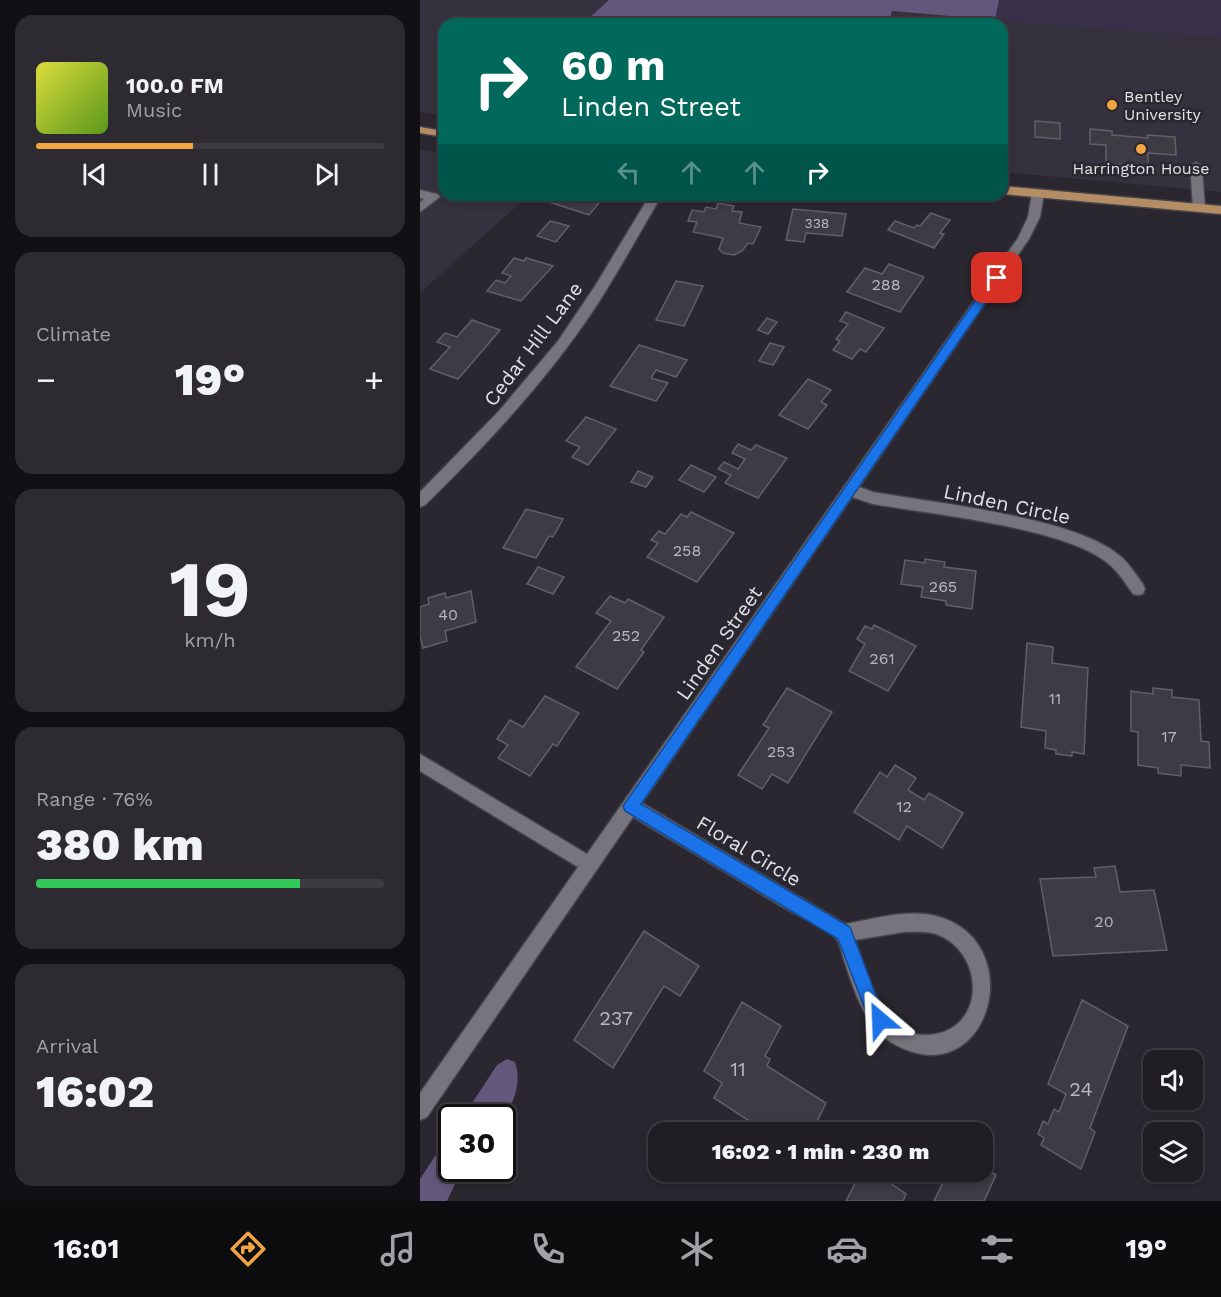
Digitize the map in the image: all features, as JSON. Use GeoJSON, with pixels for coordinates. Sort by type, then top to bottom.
{"type":"FeatureCollection","features":[{"type":"Feature","properties":{"kind":"main road"},"geometry":{"type":"LineString","coordinates":[[420,130],[438,133]]}},
{"type":"Feature","properties":{"kind":"main road"},"geometry":{"type":"LineString","coordinates":[[1008,190],[1221,210]]}},
{"type":"Feature","properties":{"kind":"street"},"geometry":{"type":"LineString","coordinates":[[1196,166],[1198,208]]}},
{"type":"Feature","properties":{"kind":"street","name":"Linden Street"},"geometry":{"type":"LineString","coordinates":[[420,1110],[1023,239],[1034,217],[1038,193]]}},
{"type":"Feature","properties":{"kind":"street"},"geometry":{"type":"LineString","coordinates":[[420,194],[434,197],[420,208]]}},
{"type":"Feature","properties":{"kind":"street","name":"Cedar Hill Lane"},"geometry":{"type":"LineString","coordinates":[[420,501],[507,412],[558,349],[580,319],[652,201]]}},
{"type":"Feature","properties":{"kind":"street","name":"Linden Circle"},"geometry":{"type":"LineString","coordinates":[[850,490],[873,498],[1017,523],[1080,539],[1115,560],[1138,589]]}},
{"type":"Feature","properties":{"kind":"street"},"geometry":{"type":"LineString","coordinates":[[420,762],[590,865]]}},
{"type":"Feature","properties":{"kind":"street","name":"Floral Circle"},"geometry":{"type":"LineString","coordinates":[[631,806],[844,933]]}},
{"type":"Feature","properties":{"kind":"street"},"geometry":{"type":"LineString","coordinates":[[904,923],[925,923],[944,927],[960,938],[974,953],[982,972],[983,993],[979,1012],[967,1029],[952,1041],[932,1046],[912,1044],[894,1035],[880,1020],[871,1003],[844,933],[904,923]]}},
{"type":"Feature","properties":{"kind":"shaded area"},"geometry":{"type":"Polygon","coordinates":[[[420,0],[609,0],[590,18],[438,18],[438,114],[420,112],[420,0]]]}},
{"type":"Feature","properties":{"kind":"shaded area"},"geometry":{"type":"Polygon","coordinates":[[[609,0],[999,0],[995,18],[892,11],[890,18],[589,18],[609,0]]]}},
{"type":"Feature","properties":{"kind":"shaded area"},"geometry":{"type":"Polygon","coordinates":[[[999,0],[1221,0],[1221,38],[1008,21],[1008,18],[995,18],[999,0]]]}},
{"type":"Feature","properties":{"kind":"shaded area","name":"Bentley University"},"geometry":{"type":"Polygon","coordinates":[[[892,11],[977,18],[890,18],[892,11]]]}},
{"type":"Feature","properties":{"kind":"shaded area","name":"Bentley University"},"geometry":{"type":"Polygon","coordinates":[[[1008,21],[1221,38],[1221,192],[1008,173],[1008,21]]]}},
{"type":"Feature","properties":{"kind":"shaded area"},"geometry":{"type":"Polygon","coordinates":[[[420,150],[438,152],[438,201],[522,201],[420,293],[420,150]]]}},
{"type":"Feature","properties":{"kind":"shaded area"},"geometry":{"type":"Polygon","coordinates":[[[507,1059],[515,1062],[518,1078],[511,1104],[472,1104],[497,1065],[507,1059]]]}},
{"type":"Feature","properties":{"kind":"shaded area"},"geometry":{"type":"Polygon","coordinates":[[[438,1152],[438,1182],[456,1182],[447,1201],[420,1201],[420,1179],[438,1152]]]}},
{"type":"Feature","properties":{"kind":"building"},"geometry":{"type":"Polygon","coordinates":[[[1035,121],[1060,123],[1060,139],[1035,137],[1035,121]]]}},
{"type":"Feature","properties":{"kind":"building","name":"Harrington House"},"geometry":{"type":"Polygon","coordinates":[[[1090,129],[1112,131],[1112,135],[1148,138],[1147,135],[1175,137],[1176,155],[1148,153],[1148,165],[1106,164],[1106,145],[1090,144],[1090,129]]]}},
{"type":"Feature","properties":{"kind":"building"},"geometry":{"type":"Polygon","coordinates":[[[546,201],[601,201],[589,215],[546,201]]]}},
{"type":"Feature","properties":{"kind":"building"},"geometry":{"type":"Polygon","coordinates":[[[718,203],[734,206],[732,211],[742,212],[739,223],[761,227],[753,244],[748,243],[742,251],[734,255],[723,253],[719,249],[723,238],[693,232],[697,222],[688,221],[692,210],[704,212],[706,207],[716,209],[718,203]]]}},
{"type":"Feature","properties":{"kind":"building"},"geometry":{"type":"Polygon","coordinates":[[[793,209],[846,214],[842,236],[806,233],[804,242],[786,240],[793,209]]]}},
{"type":"Feature","properties":{"kind":"building"},"geometry":{"type":"Polygon","coordinates":[[[931,213],[950,220],[940,233],[944,234],[934,248],[888,230],[895,221],[914,228],[917,225],[920,226],[931,213]]]}},
{"type":"Feature","properties":{"kind":"building"},"geometry":{"type":"Polygon","coordinates":[[[550,221],[569,226],[556,242],[537,236],[550,221]]]}},
{"type":"Feature","properties":{"kind":"building"},"geometry":{"type":"Polygon","coordinates":[[[514,258],[524,261],[526,258],[553,266],[521,301],[487,291],[496,280],[505,283],[511,276],[502,273],[514,258]]]}},
{"type":"Feature","properties":{"kind":"building"},"geometry":{"type":"Polygon","coordinates":[[[889,264],[924,277],[900,312],[847,292],[865,268],[882,274],[889,264]]]}},
{"type":"Feature","properties":{"kind":"building"},"geometry":{"type":"Polygon","coordinates":[[[676,281],[703,286],[684,326],[656,320],[676,281]]]}},
{"type":"Feature","properties":{"kind":"building"},"geometry":{"type":"Polygon","coordinates":[[[846,312],[884,328],[866,352],[860,349],[852,359],[833,350],[840,341],[836,339],[848,324],[840,321],[846,312]]]}},
{"type":"Feature","properties":{"kind":"building"},"geometry":{"type":"Polygon","coordinates":[[[767,318],[777,322],[768,334],[758,330],[767,318]]]}},
{"type":"Feature","properties":{"kind":"building"},"geometry":{"type":"Polygon","coordinates":[[[472,320],[500,330],[458,379],[430,369],[450,347],[437,342],[445,333],[457,337],[472,320]]]}},
{"type":"Feature","properties":{"kind":"building"},"geometry":{"type":"Polygon","coordinates":[[[770,343],[784,347],[773,365],[759,361],[770,343]]]}},
{"type":"Feature","properties":{"kind":"building"},"geometry":{"type":"Polygon","coordinates":[[[639,345],[687,360],[676,377],[656,370],[651,378],[668,383],[656,401],[610,386],[639,345]]]}},
{"type":"Feature","properties":{"kind":"building"},"geometry":{"type":"Polygon","coordinates":[[[808,379],[831,390],[821,402],[827,405],[808,429],[779,415],[808,379]]]}},
{"type":"Feature","properties":{"kind":"building"},"geometry":{"type":"Polygon","coordinates":[[[586,417],[616,429],[588,465],[572,457],[580,447],[566,441],[586,417]]]}},
{"type":"Feature","properties":{"kind":"building"},"geometry":{"type":"Polygon","coordinates":[[[738,444],[751,450],[756,445],[787,458],[758,498],[725,483],[731,475],[718,469],[724,462],[738,469],[745,459],[732,453],[738,444]]]}},
{"type":"Feature","properties":{"kind":"building"},"geometry":{"type":"Polygon","coordinates":[[[691,465],[716,477],[704,492],[679,480],[691,465]]]}},
{"type":"Feature","properties":{"kind":"building"},"geometry":{"type":"Polygon","coordinates":[[[638,471],[653,477],[646,487],[631,482],[638,471]]]}},
{"type":"Feature","properties":{"kind":"building"},"geometry":{"type":"Polygon","coordinates":[[[526,509],[563,519],[553,537],[549,536],[536,558],[503,548],[526,509]]]}},
{"type":"Feature","properties":{"kind":"building"},"geometry":{"type":"Polygon","coordinates":[[[691,512],[734,533],[697,582],[647,557],[658,543],[651,540],[659,531],[665,534],[681,514],[687,517],[691,512]]]}},
{"type":"Feature","properties":{"kind":"building"},"geometry":{"type":"Polygon","coordinates":[[[925,559],[945,562],[944,567],[976,571],[972,609],[946,605],[946,601],[921,597],[923,587],[901,584],[905,560],[925,563],[925,559]]]}},
{"type":"Feature","properties":{"kind":"building"},"geometry":{"type":"Polygon","coordinates":[[[538,567],[564,577],[553,594],[527,584],[538,567]]]}},
{"type":"Feature","properties":{"kind":"building"},"geometry":{"type":"Polygon","coordinates":[[[471,591],[476,622],[445,631],[447,641],[423,648],[420,636],[420,607],[429,604],[428,598],[445,593],[446,598],[471,591]]]}},
{"type":"Feature","properties":{"kind":"building"},"geometry":{"type":"Polygon","coordinates":[[[610,596],[625,603],[628,599],[664,617],[641,650],[644,652],[617,689],[576,667],[611,621],[596,613],[610,596]]]}},
{"type":"Feature","properties":{"kind":"building"},"geometry":{"type":"Polygon","coordinates":[[[874,625],[916,646],[888,691],[849,671],[865,644],[857,639],[865,626],[872,629],[874,625]]]}},
{"type":"Feature","properties":{"kind":"building"},"geometry":{"type":"Polygon","coordinates":[[[1027,643],[1053,647],[1052,663],[1088,668],[1084,754],[1072,752],[1072,756],[1056,754],[1056,750],[1045,748],[1046,731],[1021,727],[1027,643]]]}},
{"type":"Feature","properties":{"kind":"building"},"geometry":{"type":"Polygon","coordinates":[[[787,688],[832,712],[788,783],[772,774],[762,789],[738,775],[769,728],[763,725],[787,688]]]}},
{"type":"Feature","properties":{"kind":"building"},"geometry":{"type":"Polygon","coordinates":[[[1153,688],[1172,690],[1172,697],[1199,700],[1201,741],[1209,742],[1210,768],[1181,765],[1181,776],[1158,773],[1158,768],[1138,765],[1138,732],[1131,731],[1131,691],[1153,694],[1153,688]]]}},
{"type":"Feature","properties":{"kind":"building"},"geometry":{"type":"Polygon","coordinates":[[[545,696],[579,713],[557,746],[553,744],[530,776],[498,758],[508,745],[497,739],[510,720],[523,727],[545,696]]]}},
{"type":"Feature","properties":{"kind":"building"},"geometry":{"type":"Polygon","coordinates":[[[895,765],[916,778],[908,790],[924,800],[929,793],[963,813],[942,848],[907,826],[899,840],[854,812],[880,772],[887,777],[895,765]]]}},
{"type":"Feature","properties":{"kind":"building"},"geometry":{"type":"Polygon","coordinates":[[[1115,866],[1120,892],[1154,890],[1167,950],[1053,956],[1040,879],[1096,877],[1094,868],[1115,866]]]}},
{"type":"Feature","properties":{"kind":"building"},"geometry":{"type":"Polygon","coordinates":[[[644,931],[699,966],[680,996],[664,986],[613,1068],[574,1040],[644,931]]]}},
{"type":"Feature","properties":{"kind":"building"},"geometry":{"type":"Polygon","coordinates":[[[1082,1000],[1128,1026],[1090,1128],[1095,1132],[1081,1169],[1041,1145],[1044,1138],[1038,1134],[1043,1121],[1048,1124],[1054,1109],[1059,1112],[1066,1094],[1048,1084],[1082,1000]]]}},
{"type":"Feature","properties":{"kind":"building"},"geometry":{"type":"Polygon","coordinates":[[[742,1002],[781,1026],[765,1056],[770,1059],[767,1066],[826,1103],[817,1122],[751,1122],[714,1098],[722,1083],[704,1071],[742,1002]]]}},
{"type":"Feature","properties":{"kind":"building"},"geometry":{"type":"Polygon","coordinates":[[[856,1182],[889,1182],[906,1194],[903,1201],[846,1201],[856,1182]]]}},
{"type":"Feature","properties":{"kind":"building"},"geometry":{"type":"Polygon","coordinates":[[[943,1182],[993,1182],[984,1201],[934,1201],[943,1182]]]}},
{"type":"Feature","properties":{"kind":"place","name":"Bentley University"},"geometry":{"type":"Point","coordinates":[1112,105]}},
{"type":"Feature","properties":{"kind":"place","name":"Harrington House"},"geometry":{"type":"Point","coordinates":[1141,149]}},
{"type":"Feature","properties":{"kind":"route"},"geometry":{"type":"LineString","coordinates":[[880,1020],[871,1003],[844,933],[631,806],[997,278]]}}]}
